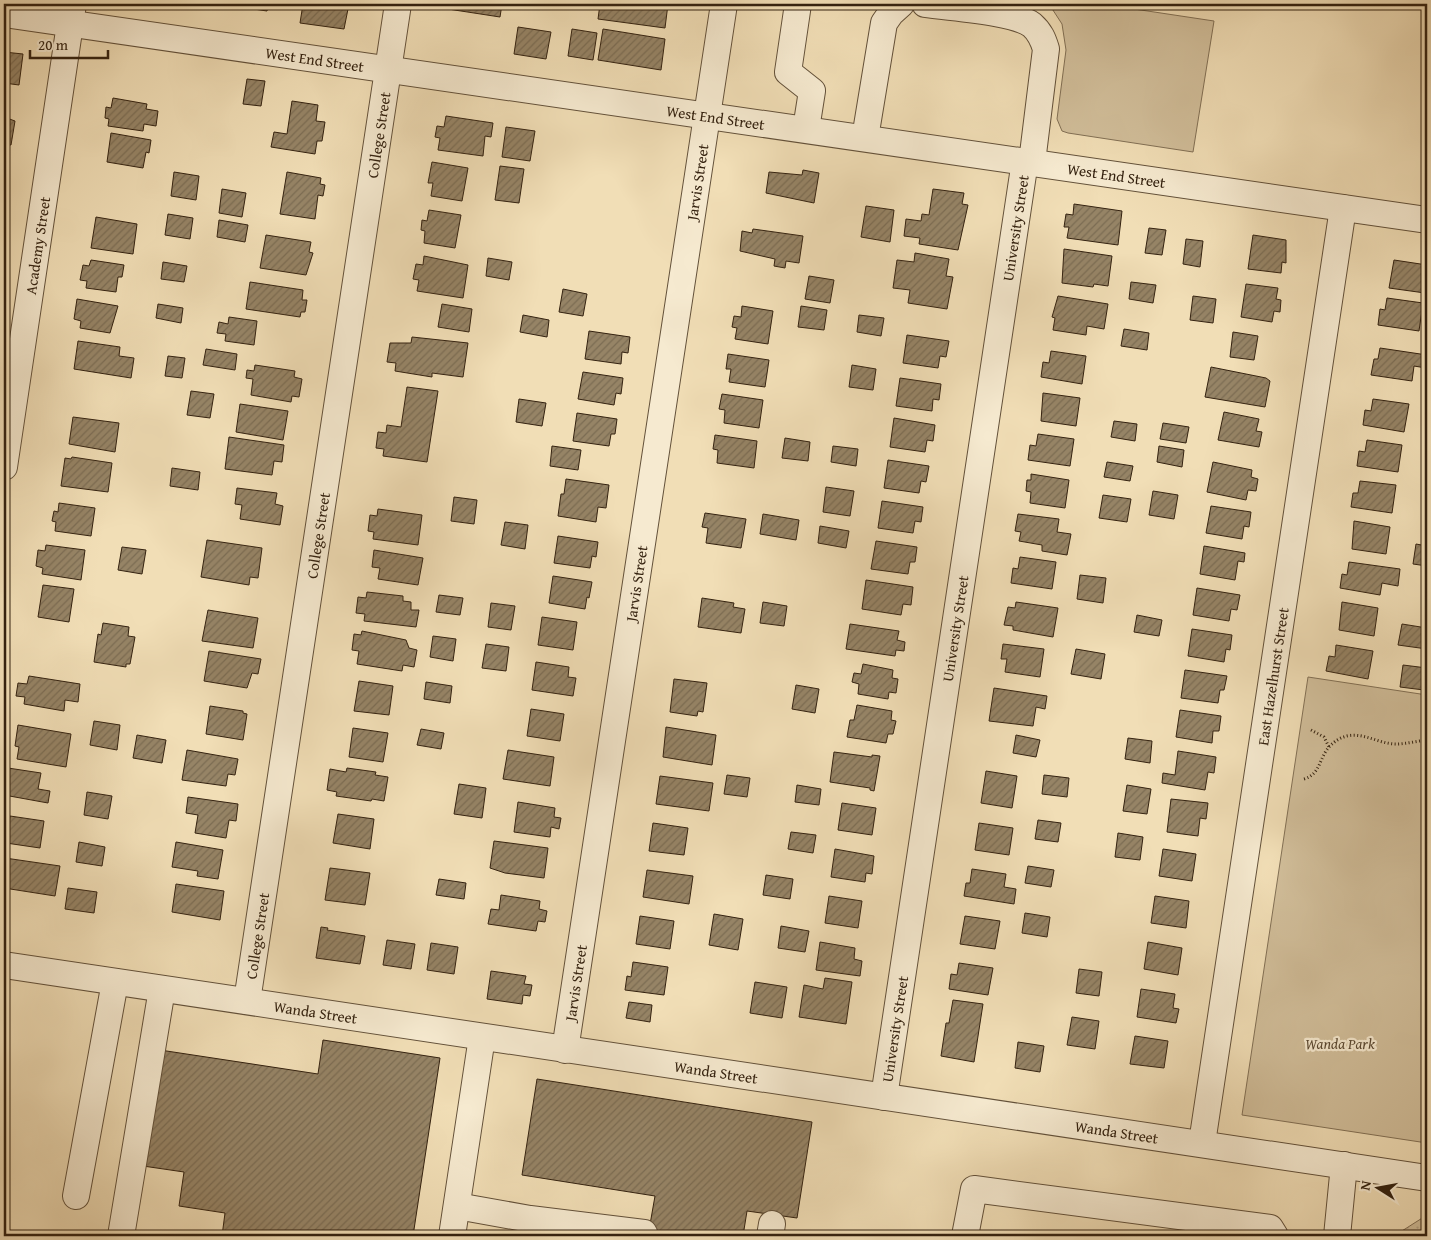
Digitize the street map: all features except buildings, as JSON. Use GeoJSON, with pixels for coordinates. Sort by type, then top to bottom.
{"type":"FeatureCollection","features":[{"type":"Feature","properties":{"kind":"street","name":"College Street"},"geometry":{"type":"LineString","coordinates":[[247,1001],[398,4]]}},
{"type":"Feature","properties":{"kind":"street","name":"Jarvis Street"},"geometry":{"type":"LineString","coordinates":[[565,1050],[724,4]]}},
{"type":"Feature","properties":{"kind":"street"},"geometry":{"type":"LineString","coordinates":[[798,4],[788,72],[812,91],[806,129]]}},
{"type":"Feature","properties":{"kind":"street"},"geometry":{"type":"LineString","coordinates":[[865,138],[884,24],[891,12],[901,4]]}},
{"type":"Feature","properties":{"kind":"street","name":"University Street"},"geometry":{"type":"LineString","coordinates":[[884,1097],[1046,48],[1040,33],[1033,26],[1016,18],[925,4]]}},
{"type":"Feature","properties":{"kind":"street","name":"West End Street"},"geometry":{"type":"LineString","coordinates":[[4,14],[71,14],[389,70],[1427,220]]}},
{"type":"Feature","properties":{"kind":"street","name":"Academy Street"},"geometry":{"type":"LineString","coordinates":[[4,467],[71,14]]}},
{"type":"Feature","properties":{"kind":"street","name":"East Hazelhurst Street"},"geometry":{"type":"LineString","coordinates":[[1202,1143],[1343,208]]}},
{"type":"Feature","properties":{"kind":"street","name":"Wanda Street"},"geometry":{"type":"LineString","coordinates":[[4,965],[1427,1178]]}},
{"type":"Feature","properties":{"kind":"street"},"geometry":{"type":"LineString","coordinates":[[76,1196],[115,982]]}},
{"type":"Feature","properties":{"kind":"street"},"geometry":{"type":"LineString","coordinates":[[121,1236],[162,989]]}},
{"type":"Feature","properties":{"kind":"street"},"geometry":{"type":"LineString","coordinates":[[452,1236],[482,1037]]}},
{"type":"Feature","properties":{"kind":"street"},"geometry":{"type":"LineString","coordinates":[[1337,1236],[1344,1165]]}},
{"type":"Feature","properties":{"kind":"street"},"geometry":{"type":"LineString","coordinates":[[965,1236],[974,1189],[1270,1228],[1275,1236]]}},
{"type":"Feature","properties":{"kind":"street"},"geometry":{"type":"LineString","coordinates":[[457,1206],[529,1228],[644,1233]]}},
{"type":"Feature","properties":{"kind":"path"},"geometry":{"type":"LineString","coordinates":[[1311,730],[1324,737],[1329,747]]}},
{"type":"Feature","properties":{"kind":"path"},"geometry":{"type":"LineString","coordinates":[[1304,779],[1314,774],[1329,747],[1339,740],[1367,735],[1394,744],[1427,740]]}},
{"type":"Feature","properties":{"kind":"green space"},"geometry":{"type":"Polygon","coordinates":[[[1049,4],[1101,4],[1214,21],[1193,152],[1062,131],[1057,119],[1066,50],[1062,24],[1049,4]]]}},
{"type":"Feature","properties":{"kind":"green space","name":"Wanda Park"},"geometry":{"type":"Polygon","coordinates":[[[1308,677],[1427,695],[1427,1143],[1242,1115],[1308,677]]]}},
{"type":"Feature","properties":{"kind":"green space"},"geometry":{"type":"Polygon","coordinates":[[[1427,1215],[1427,1236],[1394,1236],[1427,1215]]]}}]}
